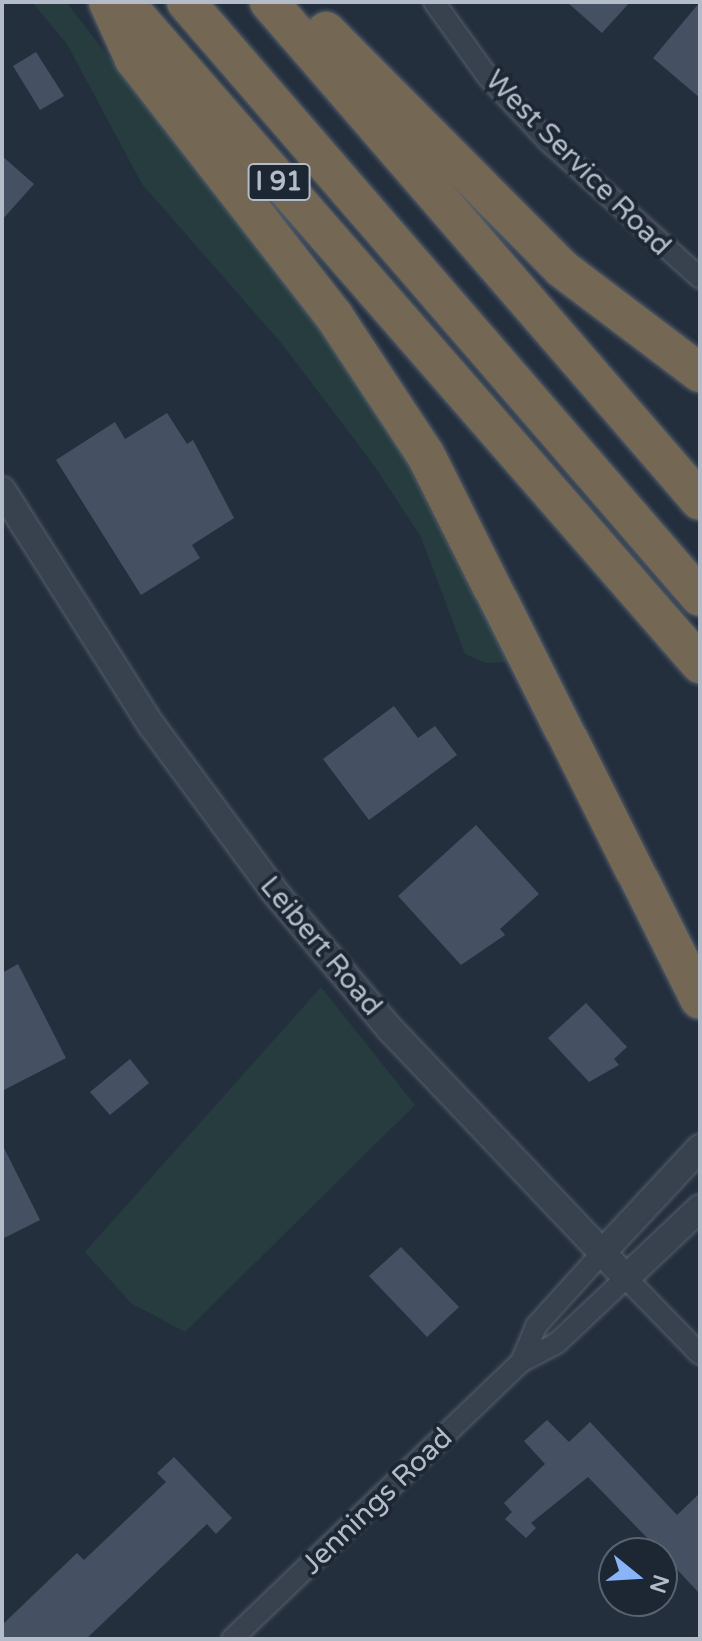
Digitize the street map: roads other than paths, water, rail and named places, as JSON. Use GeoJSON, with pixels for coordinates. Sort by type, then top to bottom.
{"type":"FeatureCollection","features":[{"type":"Feature","properties":{"kind":"highway"},"geometry":{"type":"LineString","coordinates":[[108,2],[134,59],[334,316],[425,454],[700,1000]]}},
{"type":"Feature","properties":{"kind":"highway","name":"I 91"},"geometry":{"type":"LineString","coordinates":[[124,2],[700,664]]}},
{"type":"Feature","properties":{"kind":"highway"},"geometry":{"type":"LineString","coordinates":[[186,2],[700,597]]}},
{"type":"Feature","properties":{"kind":"highway"},"geometry":{"type":"LineString","coordinates":[[213,2],[700,566]]}},
{"type":"Feature","properties":{"kind":"highway"},"geometry":{"type":"LineString","coordinates":[[269,2],[700,501]]}},
{"type":"Feature","properties":{"kind":"highway"},"geometry":{"type":"LineString","coordinates":[[299,2],[561,268],[700,373]]}},
{"type":"Feature","properties":{"kind":"highway"},"geometry":{"type":"LineString","coordinates":[[435,362],[530,432],[700,617]]}},
{"type":"Feature","properties":{"kind":"street","name":"West Service Road"},"geometry":{"type":"LineString","coordinates":[[434,2],[488,77],[548,141],[700,278]]}},
{"type":"Feature","properties":{"kind":"street","name":"Leibert Road"},"geometry":{"type":"LineString","coordinates":[[2,490],[152,726],[274,891],[389,1028],[700,1354]]}},
{"type":"Feature","properties":{"kind":"street","name":"Jennings Road"},"geometry":{"type":"LineString","coordinates":[[521,1362],[536,1326],[700,1148]]}},
{"type":"Feature","properties":{"kind":"street","name":"Jennings Road"},"geometry":{"type":"LineString","coordinates":[[232,1639],[521,1362],[557,1343],[700,1208]]}}]}
